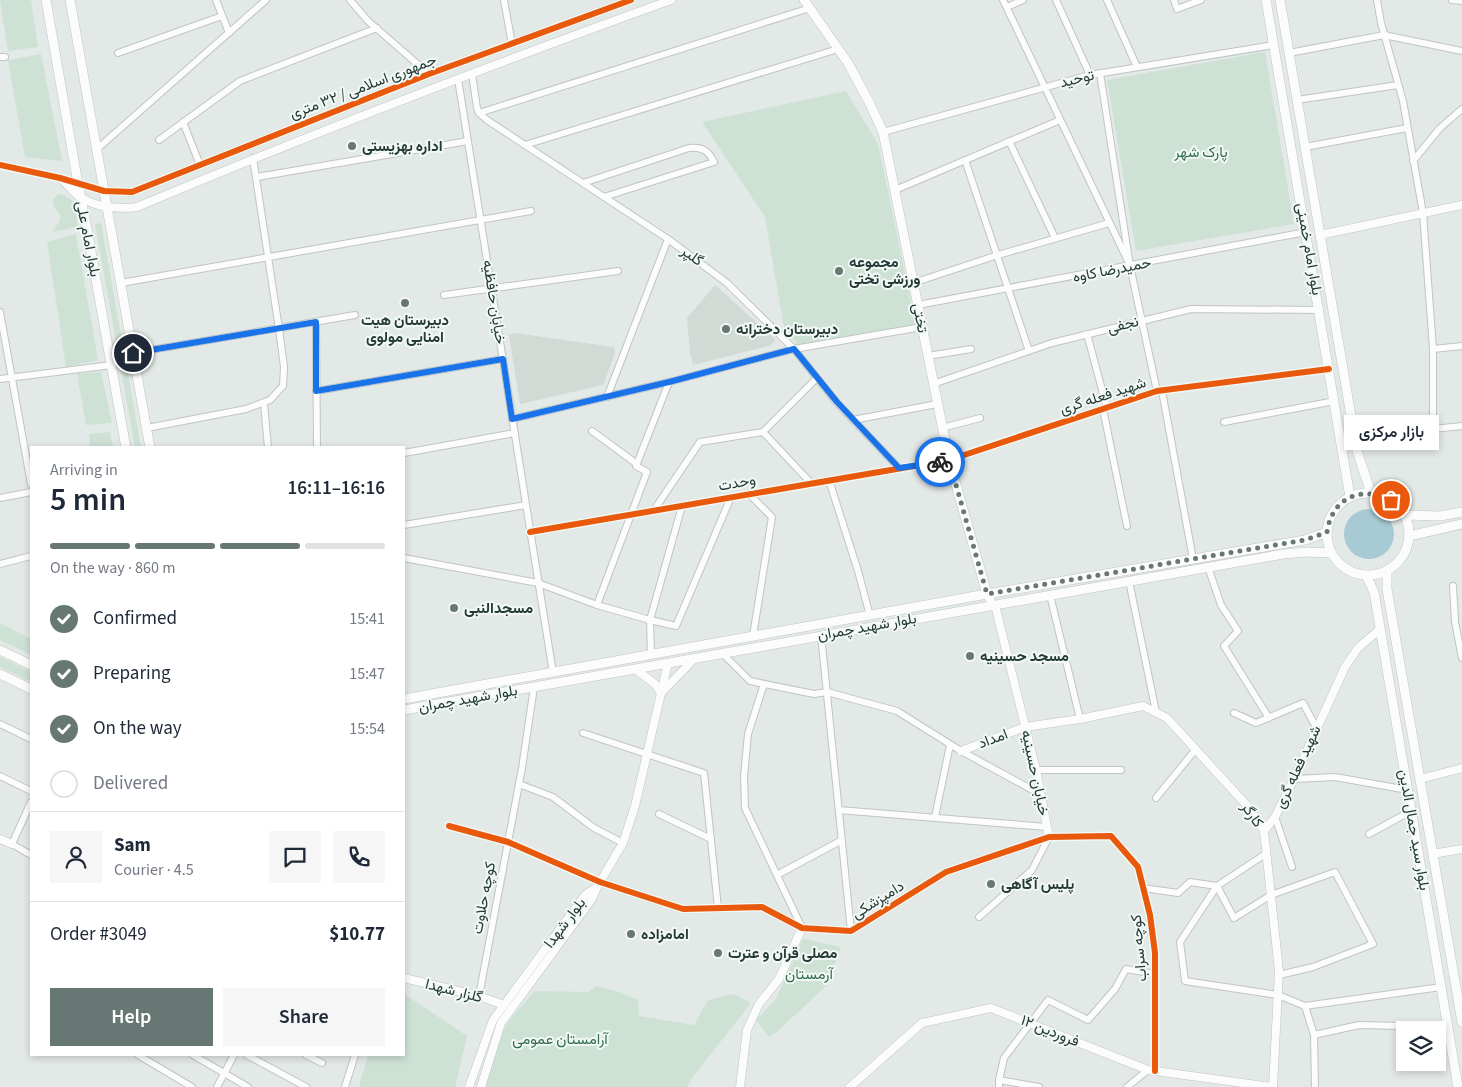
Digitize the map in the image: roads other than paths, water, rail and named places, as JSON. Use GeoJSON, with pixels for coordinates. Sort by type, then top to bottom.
{"type":"FeatureCollection","features":[{"type":"Feature","properties":{"kind":"main road","name":"بلوار امام علی"},"geometry":{"type":"LineString","coordinates":[[46,0],[126,446]]}},
{"type":"Feature","properties":{"kind":"main road","name":"بلوار امام علی"},"geometry":{"type":"LineString","coordinates":[[70,0],[150,446]]}},
{"type":"Feature","properties":{"kind":"main road","name":"تختی"},"geometry":{"type":"LineString","coordinates":[[804,0],[838,49],[869,102],[883,132],[949,460],[987,594]]}},
{"type":"Feature","properties":{"kind":"main road","name":"بلوار امام خمینی"},"geometry":{"type":"LineString","coordinates":[[1266,0],[1350,497]]}},
{"type":"Feature","properties":{"kind":"main road","name":"بلوار امام خمینی"},"geometry":{"type":"LineString","coordinates":[[1280,0],[1357,450],[1371,493]]}},
{"type":"Feature","properties":{"kind":"main road"},"geometry":{"type":"LineString","coordinates":[[1332,387],[1346,384]]}},
{"type":"Feature","properties":{"kind":"main road"},"geometry":{"type":"LineString","coordinates":[[1371,493],[1391,500],[1399,507],[1405,515],[1409,536],[1403,556],[1396,565],[1387,571],[1366,575],[1349,571],[1336,560],[1331,553],[1327,532],[1331,515],[1342,502],[1350,497],[1371,493]]}},
{"type":"Feature","properties":{"kind":"main road"},"geometry":{"type":"LineString","coordinates":[[1405,515],[1440,516],[1462,512]]}},
{"type":"Feature","properties":{"kind":"main road"},"geometry":{"type":"LineString","coordinates":[[1409,536],[1462,524]]}},
{"type":"Feature","properties":{"kind":"main road","name":"بلوار شهید چمران"},"geometry":{"type":"LineString","coordinates":[[405,699],[987,594],[1305,540],[1327,532]]}},
{"type":"Feature","properties":{"kind":"main road","name":"بلوار شهید چمران"},"geometry":{"type":"LineString","coordinates":[[405,710],[1283,554],[1331,553]]}},
{"type":"Feature","properties":{"kind":"main road","name":"بلوار سید جمال الدین"},"geometry":{"type":"LineString","coordinates":[[1387,571],[1387,589],[1462,1022]]}},
{"type":"Feature","properties":{"kind":"main road","name":"بلوار سید جمال الدین"},"geometry":{"type":"LineString","coordinates":[[1366,575],[1374,592],[1458,1087]]}},
{"type":"Feature","properties":{"kind":"main road"},"geometry":{"type":"LineString","coordinates":[[987,594],[995,605]]}},
{"type":"Feature","properties":{"kind":"main road"},"geometry":{"type":"LineString","coordinates":[[820,624],[821,635]]}},
{"type":"Feature","properties":{"kind":"main road"},"geometry":{"type":"LineString","coordinates":[[0,650],[30,665]]}},
{"type":"Feature","properties":{"kind":"main road"},"geometry":{"type":"LineString","coordinates":[[0,674],[30,689]]}},
{"type":"Feature","properties":{"kind":"main road"},"geometry":{"type":"LineString","coordinates":[[1434,946],[1448,944]]}},
{"type":"Feature","properties":{"kind":"street"},"geometry":{"type":"LineString","coordinates":[[216,0],[229,33]]}},
{"type":"Feature","properties":{"kind":"street"},"geometry":{"type":"LineString","coordinates":[[97,149],[266,0]]}},
{"type":"Feature","properties":{"kind":"street"},"geometry":{"type":"LineString","coordinates":[[350,0],[377,28],[429,74]]}},
{"type":"Feature","properties":{"kind":"street"},"geometry":{"type":"LineString","coordinates":[[504,0],[512,44]]}},
{"type":"Feature","properties":{"kind":"street","name":"جمهوری اسلامی / ۳۲ متری"},"geometry":{"type":"LineString","coordinates":[[104,192],[132,192],[429,74],[631,0]]}},
{"type":"Feature","properties":{"kind":"street","name":"جمهوری اسلامی / ۳۲ متری"},"geometry":{"type":"LineString","coordinates":[[60,178],[80,197],[108,207],[122,209],[137,207],[253,158],[537,48],[671,0]]}},
{"type":"Feature","properties":{"kind":"street"},"geometry":{"type":"LineString","coordinates":[[1003,0],[1130,266]]}},
{"type":"Feature","properties":{"kind":"street"},"geometry":{"type":"LineString","coordinates":[[1006,8],[1023,0]]}},
{"type":"Feature","properties":{"kind":"street"},"geometry":{"type":"LineString","coordinates":[[1056,0],[1090,75]]}},
{"type":"Feature","properties":{"kind":"street"},"geometry":{"type":"LineString","coordinates":[[1107,0],[1138,67]]}},
{"type":"Feature","properties":{"kind":"street"},"geometry":{"type":"LineString","coordinates":[[1174,0],[1177,9],[1201,0]]}},
{"type":"Feature","properties":{"kind":"street"},"geometry":{"type":"LineString","coordinates":[[1377,0],[1408,128],[1423,213],[1432,349],[1433,429],[1462,426]]}},
{"type":"Feature","properties":{"kind":"street"},"geometry":{"type":"LineString","coordinates":[[1452,0],[1462,1]]}},
{"type":"Feature","properties":{"kind":"street"},"geometry":{"type":"LineString","coordinates":[[472,74],[479,113],[810,8]]}},
{"type":"Feature","properties":{"kind":"street"},"geometry":{"type":"LineString","coordinates":[[118,53],[222,16]]}},
{"type":"Feature","properties":{"kind":"street"},"geometry":{"type":"LineString","coordinates":[[159,140],[240,81],[377,28]]}},
{"type":"Feature","properties":{"kind":"street"},"geometry":{"type":"LineString","coordinates":[[1289,53],[1384,35],[1462,50]]}},
{"type":"Feature","properties":{"kind":"street"},"geometry":{"type":"LineString","coordinates":[[532,36],[537,48]]}},
{"type":"Feature","properties":{"kind":"street","name":"توحید"},"geometry":{"type":"LineString","coordinates":[[883,132],[1090,75],[1274,45]]}},
{"type":"Feature","properties":{"kind":"street"},"geometry":{"type":"LineString","coordinates":[[525,145],[838,49]]}},
{"type":"Feature","properties":{"kind":"street"},"geometry":{"type":"LineString","coordinates":[[1100,73],[1130,266],[1159,391],[1193,559]]}},
{"type":"Feature","properties":{"kind":"street","name":"خیابان حافظیه"},"geometry":{"type":"LineString","coordinates":[[458,79],[553,673]]}},
{"type":"Feature","properties":{"kind":"street"},"geometry":{"type":"LineString","coordinates":[[1297,100],[1398,85]]}},
{"type":"Feature","properties":{"kind":"street"},"geometry":{"type":"LineString","coordinates":[[1414,161],[1440,128],[1462,109]]}},
{"type":"Feature","properties":{"kind":"street","name":"گلپر"},"geometry":{"type":"LineString","coordinates":[[479,113],[668,239],[727,283],[794,349],[853,420],[899,468]]}},
{"type":"Feature","properties":{"kind":"street"},"geometry":{"type":"LineString","coordinates":[[895,190],[1060,120]]}},
{"type":"Feature","properties":{"kind":"street"},"geometry":{"type":"LineString","coordinates":[[183,122],[200,165]]}},
{"type":"Feature","properties":{"kind":"street"},"geometry":{"type":"LineString","coordinates":[[1305,147],[1408,128]]}},
{"type":"Feature","properties":{"kind":"street"},"geometry":{"type":"LineString","coordinates":[[257,177],[468,141]]}},
{"type":"Feature","properties":{"kind":"street"},"geometry":{"type":"LineString","coordinates":[[1009,141],[1055,238]]}},
{"type":"Feature","properties":{"kind":"street"},"geometry":{"type":"LineString","coordinates":[[583,183],[689,148],[700,147],[710,154],[714,162],[604,197]]}},
{"type":"Feature","properties":{"kind":"street"},"geometry":{"type":"LineString","coordinates":[[146,428],[246,409],[270,400],[283,386],[284,367],[279,329],[253,158]]}},
{"type":"Feature","properties":{"kind":"street"},"geometry":{"type":"LineString","coordinates":[[965,160],[1030,351]]}},
{"type":"Feature","properties":{"kind":"street"},"geometry":{"type":"LineString","coordinates":[[0,165],[60,178],[104,192]]}},
{"type":"Feature","properties":{"kind":"street"},"geometry":{"type":"LineString","coordinates":[[1320,235],[1462,205]]}},
{"type":"Feature","properties":{"kind":"street"},"geometry":{"type":"LineString","coordinates":[[120,282],[531,211]]}},
{"type":"Feature","properties":{"kind":"street"},"geometry":{"type":"LineString","coordinates":[[913,283],[998,255],[1109,223]]}},
{"type":"Feature","properties":{"kind":"street","name":"حمیدرضا کاوه"},"geometry":{"type":"LineString","coordinates":[[918,305],[1306,232]]}},
{"type":"Feature","properties":{"kind":"street"},"geometry":{"type":"LineString","coordinates":[[606,397],[668,239]]}},
{"type":"Feature","properties":{"kind":"street"},"geometry":{"type":"LineString","coordinates":[[444,296],[618,271]]}},
{"type":"Feature","properties":{"kind":"street","name":"نجفی"},"geometry":{"type":"LineString","coordinates":[[933,384],[1087,334],[1190,309],[1319,310]]}},
{"type":"Feature","properties":{"kind":"street"},"geometry":{"type":"LineString","coordinates":[[0,312],[30,478]]}},
{"type":"Feature","properties":{"kind":"street"},"geometry":{"type":"LineString","coordinates":[[133,353],[355,315]]}},
{"type":"Feature","properties":{"kind":"street"},"geometry":{"type":"LineString","coordinates":[[316,322],[317,446]]}},
{"type":"Feature","properties":{"kind":"street"},"geometry":{"type":"LineString","coordinates":[[512,419],[669,382],[794,349],[922,327]]}},
{"type":"Feature","properties":{"kind":"street"},"geometry":{"type":"LineString","coordinates":[[1087,334],[1105,409],[1127,526]]}},
{"type":"Feature","properties":{"kind":"street"},"geometry":{"type":"LineString","coordinates":[[1432,349],[1462,346]]}},
{"type":"Feature","properties":{"kind":"street"},"geometry":{"type":"LineString","coordinates":[[928,356],[971,349]]}},
{"type":"Feature","properties":{"kind":"street"},"geometry":{"type":"LineString","coordinates":[[316,391],[503,359]]}},
{"type":"Feature","properties":{"kind":"street"},"geometry":{"type":"LineString","coordinates":[[0,379],[112,365]]}},
{"type":"Feature","properties":{"kind":"street","name":"شهید فعله گری"},"geometry":{"type":"LineString","coordinates":[[949,460],[1159,391],[1329,369]]}},
{"type":"Feature","properties":{"kind":"street"},"geometry":{"type":"LineString","coordinates":[[654,510],[700,442],[763,432],[817,378]]}},
{"type":"Feature","properties":{"kind":"street"},"geometry":{"type":"LineString","coordinates":[[637,464],[669,382]]}},
{"type":"Feature","properties":{"kind":"street"},"geometry":{"type":"LineString","coordinates":[[1224,422],[1334,401]]}},
{"type":"Feature","properties":{"kind":"street"},"geometry":{"type":"LineString","coordinates":[[264,402],[268,446]]}},
{"type":"Feature","properties":{"kind":"street"},"geometry":{"type":"LineString","coordinates":[[853,420],[938,404]]}},
{"type":"Feature","properties":{"kind":"street"},"geometry":{"type":"LineString","coordinates":[[942,428],[980,418]]}},
{"type":"Feature","properties":{"kind":"street"},"geometry":{"type":"LineString","coordinates":[[592,431],[646,472],[597,605]]}},
{"type":"Feature","properties":{"kind":"street"},"geometry":{"type":"LineString","coordinates":[[763,432],[811,484]]}},
{"type":"Feature","properties":{"kind":"street"},"geometry":{"type":"LineString","coordinates":[[405,453],[515,434]]}},
{"type":"Feature","properties":{"kind":"street","name":"وحدت"},"geometry":{"type":"LineString","coordinates":[[530,532],[949,460]]}},
{"type":"Feature","properties":{"kind":"street"},"geometry":{"type":"LineString","coordinates":[[829,480],[870,616]]}},
{"type":"Feature","properties":{"kind":"street"},"geometry":{"type":"LineString","coordinates":[[0,498],[30,492]]}},
{"type":"Feature","properties":{"kind":"street"},"geometry":{"type":"LineString","coordinates":[[749,494],[772,517],[754,636]]}},
{"type":"Feature","properties":{"kind":"street"},"geometry":{"type":"LineString","coordinates":[[405,558],[538,583],[597,605],[676,626],[731,497]]}},
{"type":"Feature","properties":{"kind":"street"},"geometry":{"type":"LineString","coordinates":[[405,525],[526,505]]}},
{"type":"Feature","properties":{"kind":"street"},"geometry":{"type":"LineString","coordinates":[[650,654],[650,620],[682,506]]}},
{"type":"Feature","properties":{"kind":"street"},"geometry":{"type":"LineString","coordinates":[[0,564],[30,556]]}},
{"type":"Feature","properties":{"kind":"street"},"geometry":{"type":"LineString","coordinates":[[1208,567],[1221,605],[1238,631],[1224,646],[1269,718]]}},
{"type":"Feature","properties":{"kind":"street"},"geometry":{"type":"LineString","coordinates":[[1129,581],[1156,712]]}},
{"type":"Feature","properties":{"kind":"street"},"geometry":{"type":"LineString","coordinates":[[1453,586],[1455,622],[1462,658]]}},
{"type":"Feature","properties":{"kind":"street"},"geometry":{"type":"LineString","coordinates":[[1050,595],[1080,720]]}},
{"type":"Feature","properties":{"kind":"street","name":"خیابان حسینیه"},"geometry":{"type":"LineString","coordinates":[[979,918],[1032,870],[1049,837],[1036,770],[995,605]]}},
{"type":"Feature","properties":{"kind":"street","name":"شهید فعله گری"},"geometry":{"type":"LineString","coordinates":[[1264,831],[1275,817],[1294,779],[1345,667],[1358,648],[1380,628]]}},
{"type":"Feature","properties":{"kind":"street"},"geometry":{"type":"LineString","coordinates":[[821,635],[851,931]]}},
{"type":"Feature","properties":{"kind":"street"},"geometry":{"type":"LineString","coordinates":[[722,654],[750,680],[814,694],[827,692],[897,711],[961,752],[1040,794]]}},
{"type":"Feature","properties":{"kind":"street"},"geometry":{"type":"LineString","coordinates":[[661,693],[694,658]]}},
{"type":"Feature","properties":{"kind":"street"},"geometry":{"type":"LineString","coordinates":[[449,826],[508,842],[598,884],[623,843],[635,806],[668,663]]}},
{"type":"Feature","properties":{"kind":"street"},"geometry":{"type":"LineString","coordinates":[[635,669],[655,684],[661,693]]}},
{"type":"Feature","properties":{"kind":"street"},"geometry":{"type":"LineString","coordinates":[[740,1087],[747,1030],[759,1004],[779,979],[802,928],[745,808],[744,776],[748,734],[764,684]]}},
{"type":"Feature","properties":{"kind":"street","name":"کوچه حلاوت"},"geometry":{"type":"LineString","coordinates":[[479,996],[519,784],[534,687]]}},
{"type":"Feature","properties":{"kind":"street"},"geometry":{"type":"LineString","coordinates":[[1234,713],[1256,723],[1303,703],[1317,729]]}},
{"type":"Feature","properties":{"kind":"street","name":"کارگر"},"geometry":{"type":"LineString","coordinates":[[1025,727],[1080,720],[1143,706],[1167,718],[1251,810],[1264,831],[1279,975],[1273,1087]]}},
{"type":"Feature","properties":{"kind":"street"},"geometry":{"type":"LineString","coordinates":[[0,724],[30,739]]}},
{"type":"Feature","properties":{"kind":"street","name":"امداد"},"geometry":{"type":"LineString","coordinates":[[961,752],[1025,727]]}},
{"type":"Feature","properties":{"kind":"street"},"geometry":{"type":"LineString","coordinates":[[583,733],[704,773],[718,908]]}},
{"type":"Feature","properties":{"kind":"street"},"geometry":{"type":"LineString","coordinates":[[934,818],[950,745]]}},
{"type":"Feature","properties":{"kind":"street"},"geometry":{"type":"LineString","coordinates":[[1156,798],[1196,749]]}},
{"type":"Feature","properties":{"kind":"street"},"geometry":{"type":"LineString","coordinates":[[1420,778],[1462,768]]}},
{"type":"Feature","properties":{"kind":"street"},"geometry":{"type":"LineString","coordinates":[[1036,770],[1121,770]]}},
{"type":"Feature","properties":{"kind":"street"},"geometry":{"type":"LineString","coordinates":[[0,776],[30,791]]}},
{"type":"Feature","properties":{"kind":"street"},"geometry":{"type":"LineString","coordinates":[[1294,779],[1335,778],[1408,790]]}},
{"type":"Feature","properties":{"kind":"street"},"geometry":{"type":"LineString","coordinates":[[519,784],[553,797],[594,828],[623,843]]}},
{"type":"Feature","properties":{"kind":"street"},"geometry":{"type":"LineString","coordinates":[[12,844],[30,804]]}},
{"type":"Feature","properties":{"kind":"street"},"geometry":{"type":"LineString","coordinates":[[839,810],[1047,827]]}},
{"type":"Feature","properties":{"kind":"street"},"geometry":{"type":"LineString","coordinates":[[1369,834],[1411,811]]}},
{"type":"Feature","properties":{"kind":"street"},"geometry":{"type":"LineString","coordinates":[[658,814],[710,839]]}},
{"type":"Feature","properties":{"kind":"street"},"geometry":{"type":"LineString","coordinates":[[1275,817],[1292,868]]}},
{"type":"Feature","properties":{"kind":"street","name":"کوچه سراب"},"geometry":{"type":"LineString","coordinates":[[1049,837],[1111,836],[1138,867],[1151,925],[1155,953],[1152,1071]]}},
{"type":"Feature","properties":{"kind":"street","name":"دامپزشکی"},"geometry":{"type":"LineString","coordinates":[[598,884],[683,909],[762,907],[802,928],[851,931],[946,872],[1049,837]]}},
{"type":"Feature","properties":{"kind":"street"},"geometry":{"type":"LineString","coordinates":[[0,839],[30,854]]}},
{"type":"Feature","properties":{"kind":"street"},"geometry":{"type":"LineString","coordinates":[[777,874],[842,840]]}},
{"type":"Feature","properties":{"kind":"street"},"geometry":{"type":"LineString","coordinates":[[1433,854],[1462,848]]}},
{"type":"Feature","properties":{"kind":"street"},"geometry":{"type":"LineString","coordinates":[[1267,853],[1217,886],[1180,942],[1185,981],[1278,995],[1305,1006],[1441,987]]}},
{"type":"Feature","properties":{"kind":"street"},"geometry":{"type":"LineString","coordinates":[[1217,886],[1234,918],[1271,895],[1335,872],[1373,944],[1313,967],[1279,975]]}},
{"type":"Feature","properties":{"kind":"street"},"geometry":{"type":"LineString","coordinates":[[1143,888],[1178,893],[1190,882],[1217,886]]}},
{"type":"Feature","properties":{"kind":"street","name":"بلوار شهدا"},"geometry":{"type":"LineString","coordinates":[[469,1087],[493,1020],[585,895],[598,884]]}},
{"type":"Feature","properties":{"kind":"street","name":"بلوار شهدا"},"geometry":{"type":"LineString","coordinates":[[481,1087],[500,1023],[592,899],[598,884]]}},
{"type":"Feature","properties":{"kind":"street"},"geometry":{"type":"LineString","coordinates":[[1039,1087],[999,1084],[1004,1058],[1048,1000],[1088,1020],[1116,989],[1126,968],[1155,974]]}},
{"type":"Feature","properties":{"kind":"street","name":"گلزار شهدا"},"geometry":{"type":"LineString","coordinates":[[405,978],[479,996],[504,1005]]}},
{"type":"Feature","properties":{"kind":"street"},"geometry":{"type":"LineString","coordinates":[[1305,1006],[1314,1035],[1315,1087]]}},
{"type":"Feature","properties":{"kind":"street","name":"۱۲ فروردین"},"geometry":{"type":"LineString","coordinates":[[850,1087],[922,1023],[991,1008],[1031,1022],[1152,1071],[1222,1084],[1273,1087]]}},
{"type":"Feature","properties":{"kind":"street"},"geometry":{"type":"LineString","coordinates":[[1314,1035],[1359,1025],[1448,1027]]}},
{"type":"Feature","properties":{"kind":"street"},"geometry":{"type":"LineString","coordinates":[[140,1056],[192,1087]]}},
{"type":"Feature","properties":{"kind":"street"},"geometry":{"type":"LineString","coordinates":[[195,1056],[248,1087]]}},
{"type":"Feature","properties":{"kind":"street"},"geometry":{"type":"LineString","coordinates":[[217,1087],[226,1074],[234,1056]]}},
{"type":"Feature","properties":{"kind":"street"},"geometry":{"type":"LineString","coordinates":[[249,1056],[306,1087]]}},
{"type":"Feature","properties":{"kind":"street"},"geometry":{"type":"LineString","coordinates":[[308,1056],[322,1063]]}},
{"type":"Feature","properties":{"kind":"street"},"geometry":{"type":"LineString","coordinates":[[345,1087],[355,1056]]}},
{"type":"Feature","properties":{"kind":"street"},"geometry":{"type":"LineString","coordinates":[[1127,1087],[1152,1071]]}},
{"type":"Feature","properties":{"kind":"water"},"geometry":{"type":"Polygon","coordinates":[[[1369,509],[1383,513],[1390,520],[1394,534],[1390,548],[1383,555],[1369,559],[1355,555],[1348,548],[1344,534],[1348,520],[1355,513],[1369,509]]]}},
{"type":"Feature","properties":{"kind":"place","name":"اداره بهزیستی"},"geometry":{"type":"Point","coordinates":[352,146]}},
{"type":"Feature","properties":{"kind":"place","name":"مجموعه ورزشی تختی"},"geometry":{"type":"Point","coordinates":[839,271]}},
{"type":"Feature","properties":{"kind":"place","name":"دبیرستان هیت امنایی مولوی"},"geometry":{"type":"Point","coordinates":[405,303]}},
{"type":"Feature","properties":{"kind":"place","name":"دبیرستان دخترانه"},"geometry":{"type":"Point","coordinates":[726,329]}},
{"type":"Feature","properties":{"kind":"place","name":"بازار مرکزی"},"geometry":{"type":"Point","coordinates":[1391,500]}},
{"type":"Feature","properties":{"kind":"place","name":"مسجدالنبی"},"geometry":{"type":"Point","coordinates":[454,608]}},
{"type":"Feature","properties":{"kind":"place","name":"مسجد حسینیه"},"geometry":{"type":"Point","coordinates":[970,656]}},
{"type":"Feature","properties":{"kind":"place","name":"پلیس آگاهی"},"geometry":{"type":"Point","coordinates":[991,884]}},
{"type":"Feature","properties":{"kind":"place","name":"امامزاده"},"geometry":{"type":"Point","coordinates":[631,934]}},
{"type":"Feature","properties":{"kind":"place","name":"مصلی قرآن و عترت"},"geometry":{"type":"Point","coordinates":[718,953]}},
{"type":"Feature","properties":{"kind":"park label","name":"پارک شهر"},"geometry":{"type":"Point","coordinates":[1201,152]}},
{"type":"Feature","properties":{"kind":"park label","name":"آرمستان"},"geometry":{"type":"Point","coordinates":[809,974]}},
{"type":"Feature","properties":{"kind":"park label","name":"آرامستان عمومی"},"geometry":{"type":"Point","coordinates":[560,1039]}}]}
